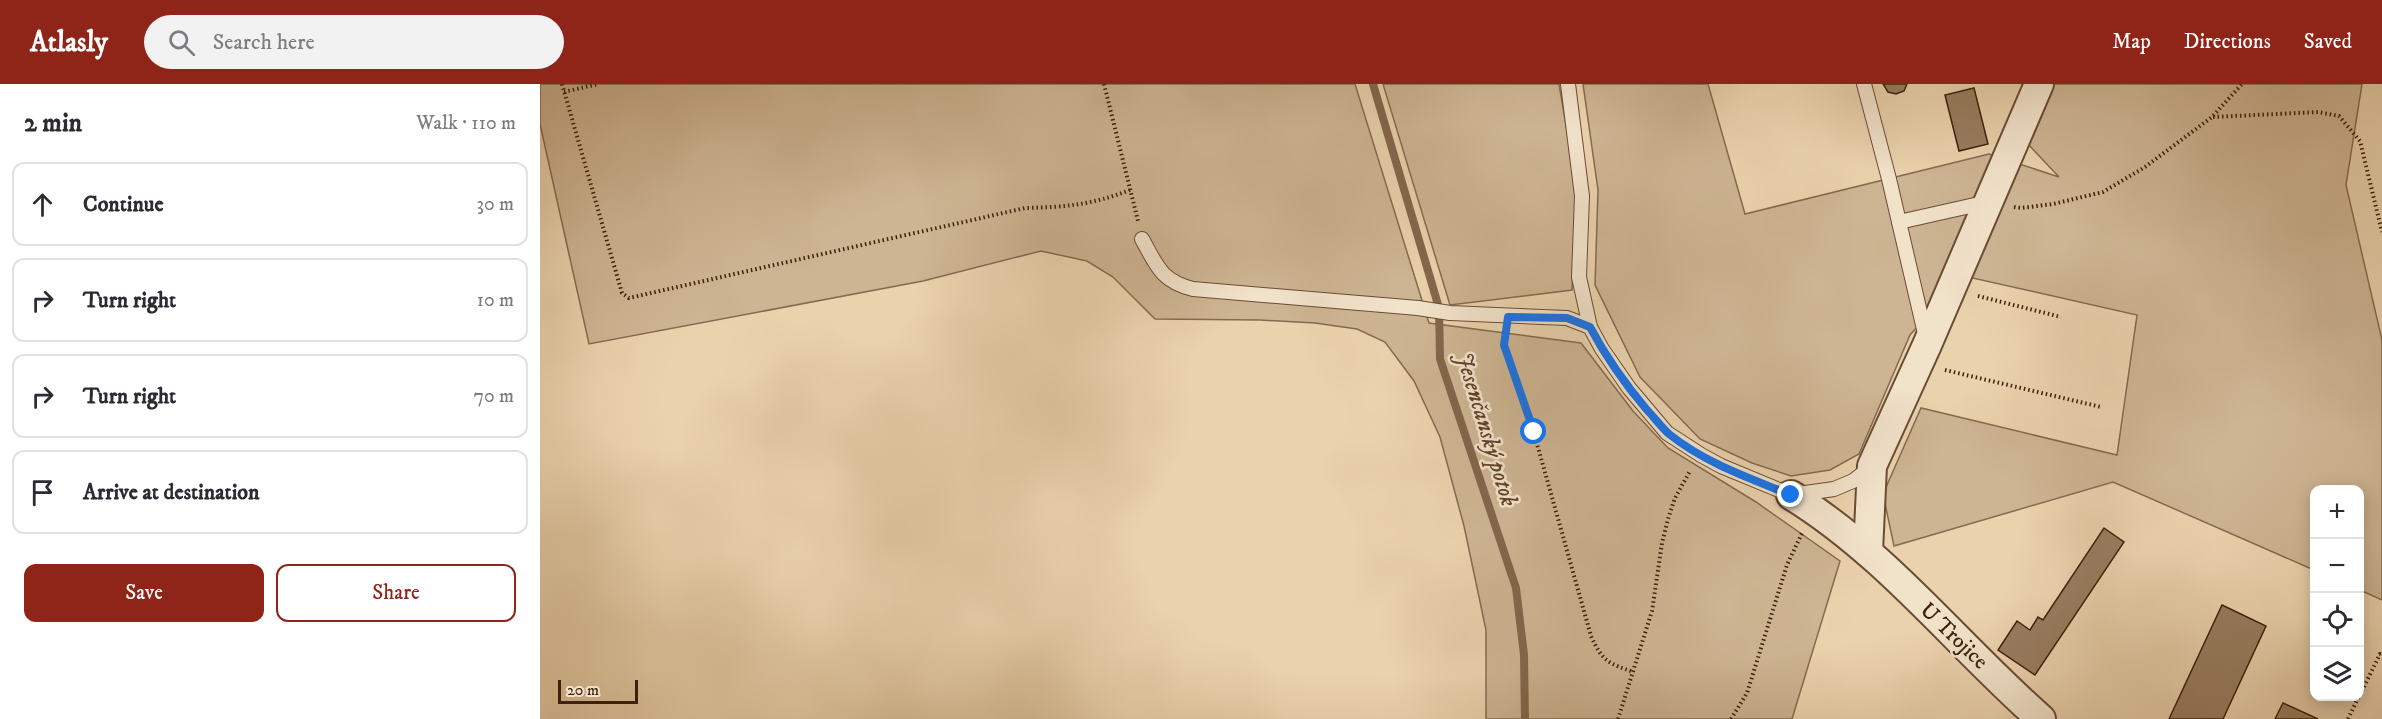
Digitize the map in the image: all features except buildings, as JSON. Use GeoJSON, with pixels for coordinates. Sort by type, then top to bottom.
{"type":"FeatureCollection","features":[{"type":"Feature","properties":{"kind":"street"},"geometry":{"type":"LineString","coordinates":[[1868,552],[1872,466],[2040,84]]}},
{"type":"Feature","properties":{"kind":"street","name":"U Trojice"},"geometry":{"type":"LineString","coordinates":[[1791,495],[1817,511],[1868,552],[2041,719]]}},
{"type":"Feature","properties":{"kind":"lane"},"geometry":{"type":"LineString","coordinates":[[1568,84],[1582,196],[1579,277],[1590,327],[1602,349],[1636,397],[1667,433],[1701,455],[1791,495],[1834,489],[1853,480],[1872,466]]}},
{"type":"Feature","properties":{"kind":"lane"},"geometry":{"type":"LineString","coordinates":[[1864,84],[1899,222],[1923,354]]}},
{"type":"Feature","properties":{"kind":"lane"},"geometry":{"type":"LineString","coordinates":[[1899,222],[1990,201]]}},
{"type":"Feature","properties":{"kind":"lane"},"geometry":{"type":"LineString","coordinates":[[1142,239],[1157,266],[1174,284],[1215,292],[1421,308],[1450,313],[1567,318],[1590,327]]}},
{"type":"Feature","properties":{"kind":"path"},"geometry":{"type":"LineString","coordinates":[[562,84],[622,292],[629,298],[1025,208],[1069,207],[1100,202],[1130,190]]}},
{"type":"Feature","properties":{"kind":"path"},"geometry":{"type":"LineString","coordinates":[[564,92],[598,84]]}},
{"type":"Feature","properties":{"kind":"path"},"geometry":{"type":"LineString","coordinates":[[1104,84],[1142,239]]}},
{"type":"Feature","properties":{"kind":"path"},"geometry":{"type":"LineString","coordinates":[[1990,201],[2021,208],[2053,204],[2103,192],[2145,167],[2212,117],[2242,84]]}},
{"type":"Feature","properties":{"kind":"path"},"geometry":{"type":"LineString","coordinates":[[2212,117],[2318,112],[2339,116],[2361,141],[2382,232]]}},
{"type":"Feature","properties":{"kind":"path"},"geometry":{"type":"LineString","coordinates":[[1951,290],[2061,317]]}},
{"type":"Feature","properties":{"kind":"path"},"geometry":{"type":"LineString","coordinates":[[1508,317],[1504,335],[1507,356],[1530,419],[1591,636],[1604,659],[1613,665],[1634,672]]}},
{"type":"Feature","properties":{"kind":"path"},"geometry":{"type":"LineString","coordinates":[[1923,354],[2101,407]]}},
{"type":"Feature","properties":{"kind":"path"},"geometry":{"type":"LineString","coordinates":[[1618,719],[1652,611],[1668,519],[1675,498],[1701,455]]}},
{"type":"Feature","properties":{"kind":"path"},"geometry":{"type":"LineString","coordinates":[[1731,719],[1747,693],[1787,566],[1797,543],[1817,511]]}},
{"type":"Feature","properties":{"kind":"path"},"geometry":{"type":"LineString","coordinates":[[2364,686],[2380,654],[2382,655]]}},
{"type":"Feature","properties":{"kind":"path"},"geometry":{"type":"LineString","coordinates":[[2348,719],[2357,701]]}},
{"type":"Feature","properties":{"kind":"shaded area"},"geometry":{"type":"Polygon","coordinates":[[[540,84],[1355,84],[1429,323],[1581,343],[1633,411],[1668,448],[1756,502],[1840,561],[1792,719],[1486,719],[1486,630],[1464,526],[1440,437],[1414,381],[1385,342],[1357,329],[1315,323],[1260,320],[1155,319],[1113,277],[1087,261],[1041,251],[923,281],[589,344],[540,124],[540,84]]]}},
{"type":"Feature","properties":{"kind":"shaded area"},"geometry":{"type":"Polygon","coordinates":[[[1383,84],[1559,84],[1577,190],[1572,290],[1450,305],[1383,84]]]}},
{"type":"Feature","properties":{"kind":"shaded area"},"geometry":{"type":"Polygon","coordinates":[[[1583,84],[1708,84],[1745,214],[1989,154],[2059,177],[2027,143],[2054,84],[2362,84],[2346,185],[2382,340],[2382,600],[2364,592],[2364,485],[2310,485],[2310,568],[2113,482],[1894,546],[1883,494],[1921,408],[2117,455],[2137,315],[1964,276],[1910,335],[1859,454],[1830,470],[1791,476],[1752,463],[1700,439],[1640,377],[1595,285],[1598,190],[1583,84]]]}},
{"type":"Feature","properties":{"kind":"waterway","name":"Jesenčanský potok"},"geometry":{"type":"LineString","coordinates":[[1373,84],[1439,308],[1440,359],[1516,588],[1524,655],[1525,719]]}},
{"type":"Feature","properties":{"kind":"route"},"geometry":{"type":"LineString","coordinates":[[1534,432],[1504,345],[1508,317],[1567,318],[1590,327],[1629,388],[1667,433],[1721,466],[1791,495]]}}]}
